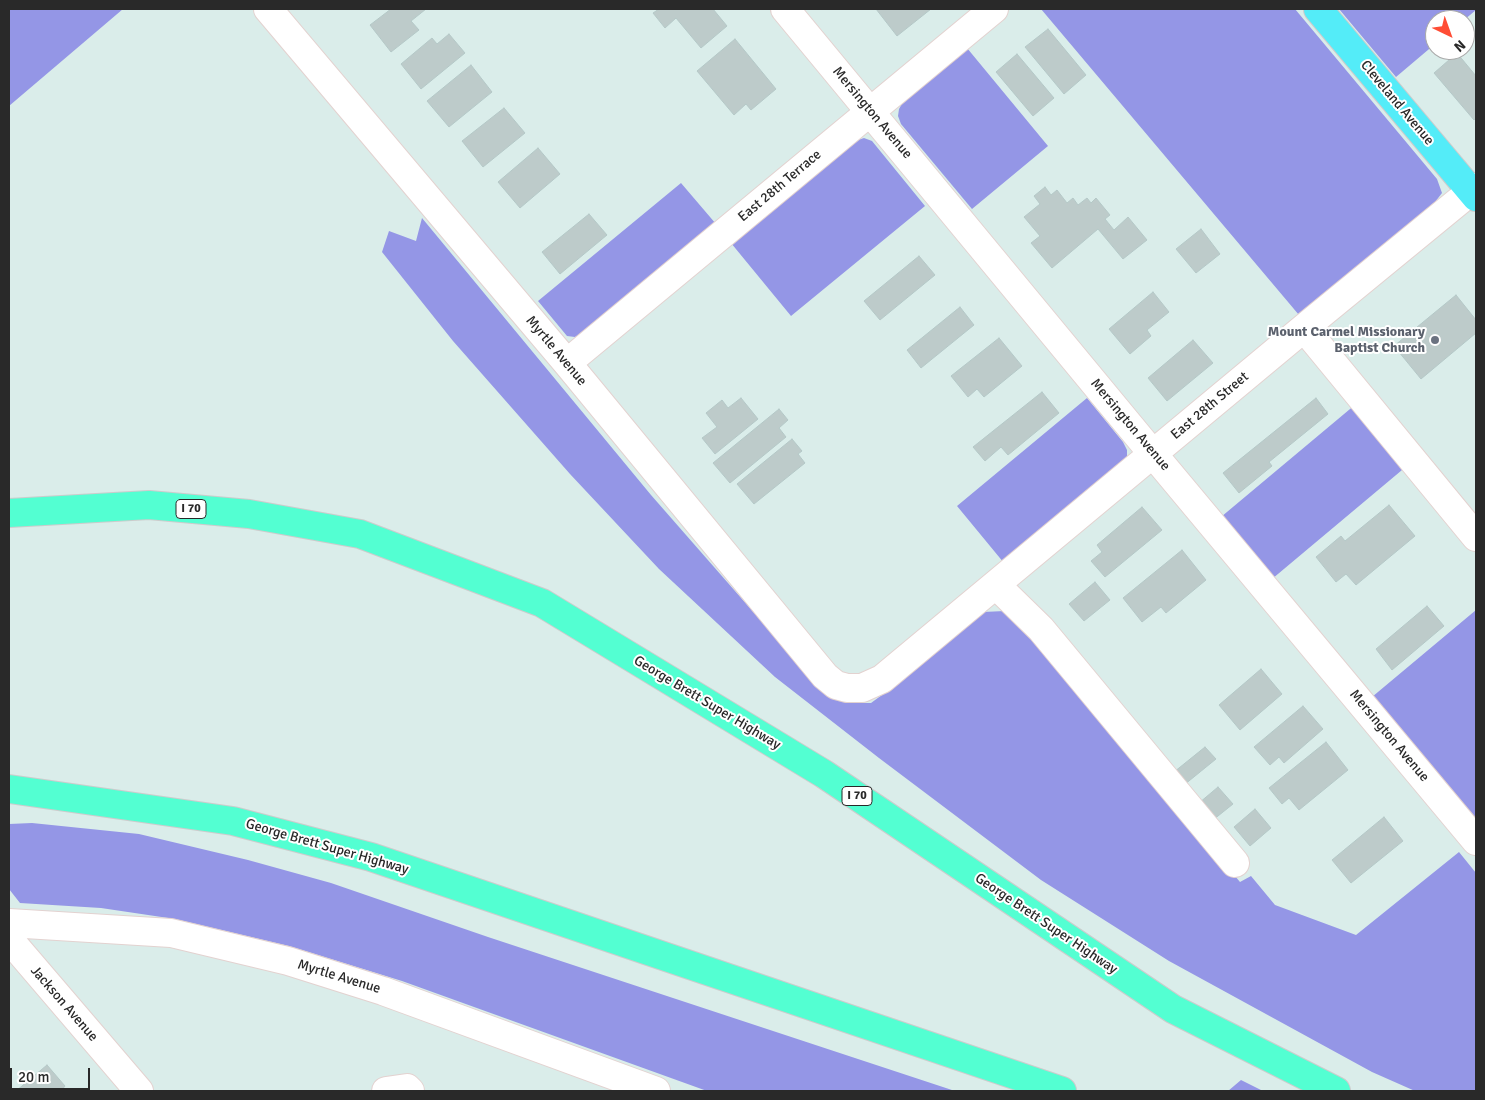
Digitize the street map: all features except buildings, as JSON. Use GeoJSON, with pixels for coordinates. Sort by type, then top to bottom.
{"type":"FeatureCollection","features":[{"type":"Feature","properties":{"kind":"highway","name":"George Brett Super Highway"},"geometry":{"type":"LineString","coordinates":[[14,513],[149,506],[249,514],[360,534],[542,603],[824,774],[1173,1009],[1336,1091]]}},
{"type":"Feature","properties":{"kind":"highway","name":"George Brett Super Highway"},"geometry":{"type":"LineString","coordinates":[[11,788],[233,821],[371,857],[1062,1091]]}},
{"type":"Feature","properties":{"kind":"main road","name":"Cleveland Avenue"},"geometry":{"type":"LineString","coordinates":[[1318,9],[1475,192]]}},
{"type":"Feature","properties":{"kind":"street","name":"Myrtle Avenue"},"geometry":{"type":"LineString","coordinates":[[268,9],[567,363],[825,676],[836,686],[847,688]]}},
{"type":"Feature","properties":{"kind":"street","name":"Mersington Avenue"},"geometry":{"type":"LineString","coordinates":[[785,9],[1153,454],[1476,840]]}},
{"type":"Feature","properties":{"kind":"street","name":"East 28th Terrace"},"geometry":{"type":"LineString","coordinates":[[567,363],[994,9]]}},
{"type":"Feature","properties":{"kind":"street","name":"East 28th Street"},"geometry":{"type":"LineString","coordinates":[[847,688],[862,688],[882,680],[1304,328],[1475,192]]}},
{"type":"Feature","properties":{"kind":"street"},"geometry":{"type":"LineString","coordinates":[[1304,328],[1476,537]]}},
{"type":"Feature","properties":{"kind":"street"},"geometry":{"type":"LineString","coordinates":[[996,585],[1042,629],[1235,863]]}},
{"type":"Feature","properties":{"kind":"street","name":"Myrtle Avenue"},"geometry":{"type":"LineString","coordinates":[[9,924],[171,933],[288,961],[383,991],[656,1091]]}},
{"type":"Feature","properties":{"kind":"street","name":"Jackson Avenue"},"geometry":{"type":"LineString","coordinates":[[9,940],[139,1091]]}},
{"type":"Feature","properties":{"kind":"street"},"geometry":{"type":"LineString","coordinates":[[386,1091],[407,1088],[410,1091]]}},
{"type":"Feature","properties":{"kind":"shaded area"},"geometry":{"type":"Polygon","coordinates":[[[9,9],[123,9],[9,106],[9,9]]]}},
{"type":"Feature","properties":{"kind":"shaded area"},"geometry":{"type":"Polygon","coordinates":[[[1041,9],[1295,9],[1437,179],[1442,193],[1435,202],[1299,315],[1041,9]]]}},
{"type":"Feature","properties":{"kind":"shaded area"},"geometry":{"type":"Polygon","coordinates":[[[1339,9],[1476,9],[1475,11],[1425,10],[1425,52],[1396,77],[1339,9]]]}},
{"type":"Feature","properties":{"kind":"shaded area"},"geometry":{"type":"Polygon","coordinates":[[[967,48],[1048,146],[972,209],[901,124],[898,116],[903,102],[967,48]]]}},
{"type":"Feature","properties":{"kind":"shaded area"},"geometry":{"type":"Polygon","coordinates":[[[864,138],[872,141],[925,206],[791,316],[731,243],[855,141],[864,138]]]}},
{"type":"Feature","properties":{"kind":"shaded area"},"geometry":{"type":"Polygon","coordinates":[[[681,183],[716,224],[585,332],[575,337],[567,336],[538,301],[681,183]]]}},
{"type":"Feature","properties":{"kind":"shaded area"},"geometry":{"type":"Polygon","coordinates":[[[422,218],[651,495],[819,687],[848,703],[871,703],[897,684],[983,612],[1005,611],[1026,627],[1240,882],[1251,876],[1275,905],[1356,935],[1459,852],[1476,873],[1476,1091],[1415,1091],[1372,1072],[1169,961],[1041,880],[775,677],[659,569],[570,474],[453,341],[382,252],[389,231],[416,241],[422,218]]]}},
{"type":"Feature","properties":{"kind":"shaded area"},"geometry":{"type":"Polygon","coordinates":[[[1087,398],[1123,442],[1127,450],[1127,457],[1123,464],[1004,563],[957,506],[1087,398]]]}},
{"type":"Feature","properties":{"kind":"shaded area"},"geometry":{"type":"Polygon","coordinates":[[[1356,404],[1408,465],[1272,579],[1221,517],[1356,404]]]}},
{"type":"Feature","properties":{"kind":"shaded area"},"geometry":{"type":"Polygon","coordinates":[[[1476,610],[1476,820],[1475,821],[1372,697],[1476,610]]]}},
{"type":"Feature","properties":{"kind":"shaded area"},"geometry":{"type":"Polygon","coordinates":[[[32,823],[139,834],[248,860],[331,883],[488,937],[955,1091],[707,1091],[402,981],[289,946],[175,919],[101,908],[20,903],[9,889],[9,824],[32,823]]]}},
{"type":"Feature","properties":{"kind":"shaded area"},"geometry":{"type":"Polygon","coordinates":[[[1241,1080],[1263,1091],[1228,1091],[1241,1080]]]}},
{"type":"Feature","properties":{"kind":"place","name":"Mount Carmel Missionary Baptist Church"},"geometry":{"type":"Point","coordinates":[1435,340]}}]}
